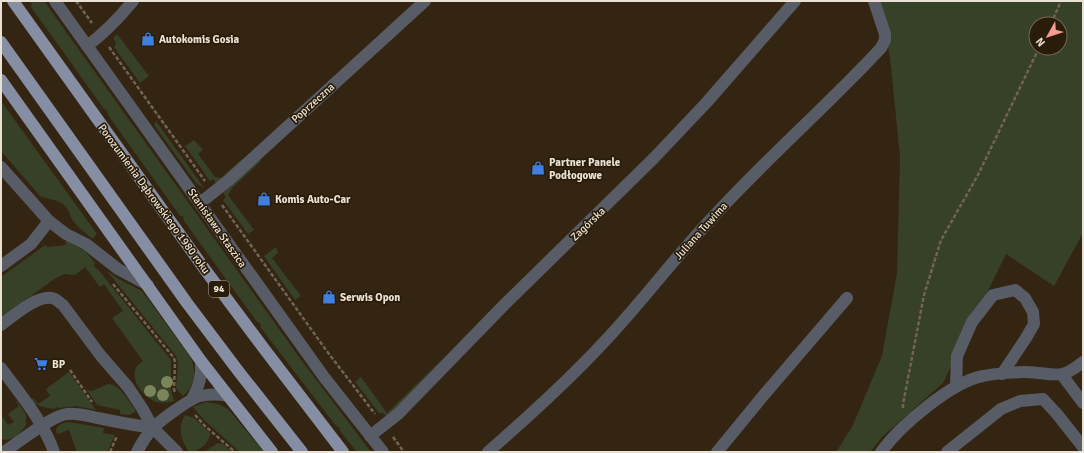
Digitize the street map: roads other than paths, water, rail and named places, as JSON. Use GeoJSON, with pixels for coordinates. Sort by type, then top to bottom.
{"type":"FeatureCollection","features":[{"type":"Feature","properties":{"kind":"main road","name":"Porozumienia Dąbrowskiego 1980 roku"},"geometry":{"type":"LineString","coordinates":[[13,1],[215,284],[343,452]]}},
{"type":"Feature","properties":{"kind":"main road"},"geometry":{"type":"LineString","coordinates":[[1,42],[187,303],[302,452]]}},
{"type":"Feature","properties":{"kind":"main road"},"geometry":{"type":"LineString","coordinates":[[1,80],[201,361],[272,452]]}},
{"type":"Feature","properties":{"kind":"street","name":"Stanisława Staszica"},"geometry":{"type":"LineString","coordinates":[[55,1],[324,377],[383,452]]}},
{"type":"Feature","properties":{"kind":"street"},"geometry":{"type":"LineString","coordinates":[[87,46],[115,23],[133,1]]}},
{"type":"Feature","properties":{"kind":"street","name":"Poprzeczna"},"geometry":{"type":"LineString","coordinates":[[200,203],[229,180],[425,1]]}},
{"type":"Feature","properties":{"kind":"street","name":"Zagórska"},"geometry":{"type":"LineString","coordinates":[[370,436],[398,414],[504,305],[654,158],[707,102],[795,1]]}},
{"type":"Feature","properties":{"kind":"street","name":"Juliana Tuwima"},"geometry":{"type":"LineString","coordinates":[[488,452],[593,355],[712,217],[881,48],[885,40],[885,34],[874,1]]}},
{"type":"Feature","properties":{"kind":"street"},"geometry":{"type":"LineString","coordinates":[[1,167],[49,221],[66,234],[86,244],[118,269],[148,285]]}},
{"type":"Feature","properties":{"kind":"street"},"geometry":{"type":"LineString","coordinates":[[1,266],[31,244],[49,221]]}},
{"type":"Feature","properties":{"kind":"street"},"geometry":{"type":"LineString","coordinates":[[956,386],[957,356],[972,322],[993,295],[1015,290],[1025,298],[1033,312],[1034,324],[1002,374]]}},
{"type":"Feature","properties":{"kind":"street"},"geometry":{"type":"LineString","coordinates":[[1,325],[38,300],[46,298],[54,299],[63,305],[101,356],[125,384],[142,408],[153,428],[177,452]]}},
{"type":"Feature","properties":{"kind":"street"},"geometry":{"type":"LineString","coordinates":[[716,452],[847,298]]}},
{"type":"Feature","properties":{"kind":"street"},"geometry":{"type":"LineString","coordinates":[[192,399],[200,382],[202,373],[201,361]]}},
{"type":"Feature","properties":{"kind":"street"},"geometry":{"type":"LineString","coordinates":[[881,452],[905,424],[956,386],[982,376],[1025,372],[1062,375],[1083,362]]}},
{"type":"Feature","properties":{"kind":"street"},"geometry":{"type":"LineString","coordinates":[[1,368],[27,403],[54,452]]}},
{"type":"Feature","properties":{"kind":"street"},"geometry":{"type":"LineString","coordinates":[[1062,375],[1083,403]]}},
{"type":"Feature","properties":{"kind":"street"},"geometry":{"type":"LineString","coordinates":[[137,452],[141,443],[153,428],[192,399],[218,394],[228,396]]}},
{"type":"Feature","properties":{"kind":"street"},"geometry":{"type":"LineString","coordinates":[[947,452],[1002,409],[1020,401],[1043,399],[1083,447]]}},
{"type":"Feature","properties":{"kind":"street"},"geometry":{"type":"LineString","coordinates":[[4,452],[59,416],[67,414],[77,414],[153,428]]}},
{"type":"Feature","properties":{"kind":"place","name":"Autokomis Gosia"},"geometry":{"type":"Point","coordinates":[148,39]}},
{"type":"Feature","properties":{"kind":"place","name":"Partner Panele Podłogowe"},"geometry":{"type":"Point","coordinates":[538,168]}},
{"type":"Feature","properties":{"kind":"place","name":"Komis Auto-Car"},"geometry":{"type":"Point","coordinates":[264,199]}},
{"type":"Feature","properties":{"kind":"place","name":"Serwis Opon"},"geometry":{"type":"Point","coordinates":[329,297]}},
{"type":"Feature","properties":{"kind":"place","name":"BP"},"geometry":{"type":"Point","coordinates":[41,364]}}]}
